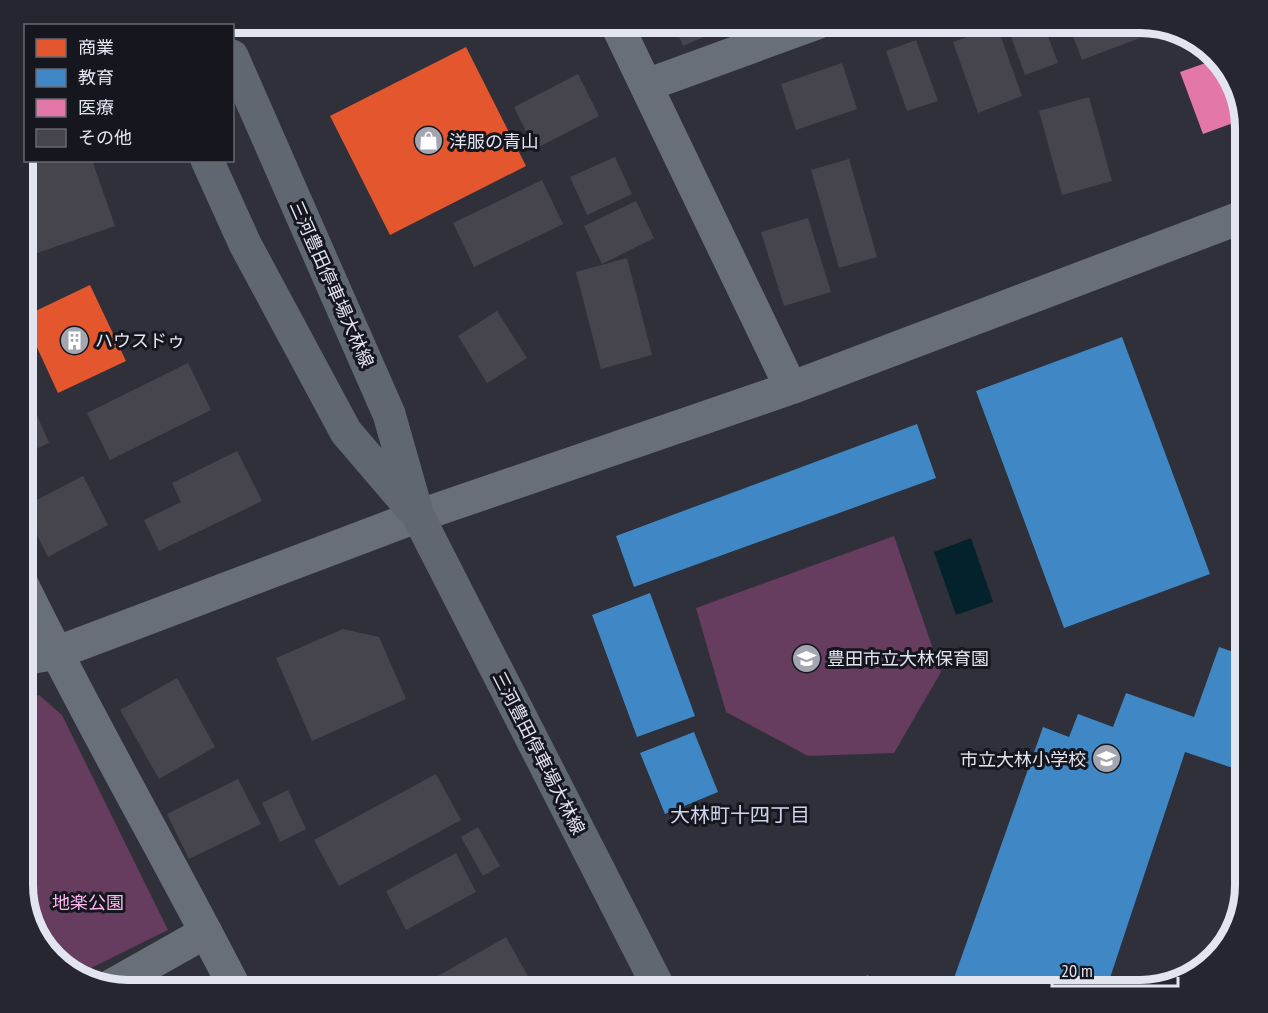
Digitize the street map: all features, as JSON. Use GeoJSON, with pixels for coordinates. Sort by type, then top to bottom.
{"type":"FeatureCollection","features":[{"type":"Feature","properties":{"kind":"main road","name":"三河豊田停車場大林線"},"geometry":{"type":"LineString","coordinates":[[234,61],[388,414],[418,516],[655,980]]}},
{"type":"Feature","properties":{"kind":"main road","name":"三河豊田停車場大林線"},"geometry":{"type":"LineString","coordinates":[[208,162],[245,244],[346,432],[418,516]]}},
{"type":"Feature","properties":{"kind":"street"},"geometry":{"type":"LineString","coordinates":[[621,33],[791,388]]}},
{"type":"Feature","properties":{"kind":"street"},"geometry":{"type":"LineString","coordinates":[[647,85],[787,33]]}},
{"type":"Feature","properties":{"kind":"street"},"geometry":{"type":"LineString","coordinates":[[33,657],[56,653],[418,516],[791,388],[1235,220]]}},
{"type":"Feature","properties":{"kind":"street"},"geometry":{"type":"LineString","coordinates":[[33,606],[231,980]]}},
{"type":"Feature","properties":{"kind":"street"},"geometry":{"type":"LineString","coordinates":[[122,980],[206,932]]}},
{"type":"Feature","properties":{"kind":"green space"},"geometry":{"type":"Polygon","coordinates":[[[894,536],[941,672],[894,753],[808,756],[726,712],[696,608],[894,536]]]}},
{"type":"Feature","properties":{"kind":"green space","name":"地楽公園"},"geometry":{"type":"Polygon","coordinates":[[[39,695],[62,715],[168,930],[87,970],[65,956],[53,943],[36,910],[33,891],[33,696],[39,695]]]}},
{"type":"Feature","properties":{"kind":"water"},"geometry":{"type":"Polygon","coordinates":[[[971,538],[993,602],[956,615],[934,552],[971,538]]]}},
{"type":"Feature","properties":{"kind":"building: 商業","name":"洋服の青山"},"geometry":{"type":"Polygon","coordinates":[[[466,47],[526,166],[390,235],[330,116],[466,47]]]}},
{"type":"Feature","properties":{"kind":"building: 商業","name":"ハウスドゥ"},"geometry":{"type":"Polygon","coordinates":[[[90,285],[126,361],[58,393],[33,339],[33,312],[90,285]]]}},
{"type":"Feature","properties":{"kind":"building: 商業"},"geometry":{"type":"Polygon","coordinates":[[[868,975],[871,980],[858,980],[868,975]]]}},
{"type":"Feature","properties":{"kind":"building: 教育"},"geometry":{"type":"Polygon","coordinates":[[[1122,337],[1210,574],[1064,628],[976,391],[1122,337]]]}},
{"type":"Feature","properties":{"kind":"building: 教育"},"geometry":{"type":"Polygon","coordinates":[[[917,424],[936,478],[634,587],[616,536],[917,424]]]}},
{"type":"Feature","properties":{"kind":"building: 教育"},"geometry":{"type":"Polygon","coordinates":[[[650,593],[695,716],[637,737],[592,615],[650,593]]]}},
{"type":"Feature","properties":{"kind":"building: 教育"},"geometry":{"type":"Polygon","coordinates":[[[1219,647],[1235,653],[1235,769],[1185,752],[1109,980],[960,980],[954,978],[1043,727],[1069,737],[1078,714],[1113,727],[1126,693],[1194,717],[1219,647]]]}},
{"type":"Feature","properties":{"kind":"building: 教育"},"geometry":{"type":"Polygon","coordinates":[[[694,732],[718,792],[665,814],[640,753],[694,732]]]}},
{"type":"Feature","properties":{"kind":"building: 医療"},"geometry":{"type":"Polygon","coordinates":[[[1208,62],[1228,91],[1234,123],[1203,134],[1180,72],[1208,62]]]}},
{"type":"Feature","properties":{"kind":"building: その他"},"geometry":{"type":"Polygon","coordinates":[[[677,33],[713,33],[683,46],[677,33]]]}},
{"type":"Feature","properties":{"kind":"building: その他"},"geometry":{"type":"Polygon","coordinates":[[[978,33],[1000,33],[1022,96],[978,113],[953,42],[978,33]]]}},
{"type":"Feature","properties":{"kind":"building: その他"},"geometry":{"type":"Polygon","coordinates":[[[1010,33],[1047,33],[1058,63],[1025,75],[1010,33]]]}},
{"type":"Feature","properties":{"kind":"building: その他"},"geometry":{"type":"Polygon","coordinates":[[[1072,33],[1150,34],[1082,60],[1072,33]]]}},
{"type":"Feature","properties":{"kind":"building: その他"},"geometry":{"type":"Polygon","coordinates":[[[916,40],[938,101],[907,111],[886,51],[916,40]]]}},
{"type":"Feature","properties":{"kind":"building: その他"},"geometry":{"type":"Polygon","coordinates":[[[842,63],[857,109],[796,130],[781,84],[842,63]]]}},
{"type":"Feature","properties":{"kind":"building: その他"},"geometry":{"type":"Polygon","coordinates":[[[578,74],[599,116],[535,149],[514,107],[578,74]]]}},
{"type":"Feature","properties":{"kind":"building: その他"},"geometry":{"type":"Polygon","coordinates":[[[1089,97],[1112,181],[1062,195],[1039,111],[1089,97]]]}},
{"type":"Feature","properties":{"kind":"building: その他"},"geometry":{"type":"Polygon","coordinates":[[[615,157],[632,194],[587,215],[570,177],[615,157]]]}},
{"type":"Feature","properties":{"kind":"building: その他"},"geometry":{"type":"Polygon","coordinates":[[[849,159],[877,257],[839,268],[811,170],[849,159]]]}},
{"type":"Feature","properties":{"kind":"building: その他"},"geometry":{"type":"Polygon","coordinates":[[[93,162],[115,226],[33,255],[33,164],[93,162]]]}},
{"type":"Feature","properties":{"kind":"building: その他"},"geometry":{"type":"Polygon","coordinates":[[[542,180],[563,224],[474,267],[453,223],[542,180]]]}},
{"type":"Feature","properties":{"kind":"building: その他"},"geometry":{"type":"Polygon","coordinates":[[[636,201],[654,238],[602,264],[584,226],[636,201]]]}},
{"type":"Feature","properties":{"kind":"building: その他"},"geometry":{"type":"Polygon","coordinates":[[[808,218],[831,292],[784,306],[761,232],[808,218]]]}},
{"type":"Feature","properties":{"kind":"building: その他"},"geometry":{"type":"Polygon","coordinates":[[[627,258],[652,355],[601,369],[576,272],[627,258]]]}},
{"type":"Feature","properties":{"kind":"building: その他"},"geometry":{"type":"Polygon","coordinates":[[[497,311],[527,358],[487,383],[458,336],[497,311]]]}},
{"type":"Feature","properties":{"kind":"building: その他"},"geometry":{"type":"Polygon","coordinates":[[[188,363],[211,410],[110,460],[87,413],[188,363]]]}},
{"type":"Feature","properties":{"kind":"building: その他"},"geometry":{"type":"Polygon","coordinates":[[[33,406],[49,443],[33,450],[33,406]]]}},
{"type":"Feature","properties":{"kind":"building: その他"},"geometry":{"type":"Polygon","coordinates":[[[237,451],[262,501],[159,551],[144,520],[181,502],[172,483],[237,451]]]}},
{"type":"Feature","properties":{"kind":"building: その他"},"geometry":{"type":"Polygon","coordinates":[[[83,476],[108,525],[48,557],[33,527],[33,502],[83,476]]]}},
{"type":"Feature","properties":{"kind":"building: その他"},"geometry":{"type":"Polygon","coordinates":[[[343,629],[379,637],[406,699],[312,741],[276,658],[343,629]]]}},
{"type":"Feature","properties":{"kind":"building: その他"},"geometry":{"type":"Polygon","coordinates":[[[177,678],[215,747],[159,779],[120,710],[177,678]]]}},
{"type":"Feature","properties":{"kind":"building: その他"},"geometry":{"type":"Polygon","coordinates":[[[436,774],[461,820],[339,886],[314,840],[436,774]]]}},
{"type":"Feature","properties":{"kind":"building: その他"},"geometry":{"type":"Polygon","coordinates":[[[238,779],[261,824],[189,859],[167,814],[238,779]]]}},
{"type":"Feature","properties":{"kind":"building: その他"},"geometry":{"type":"Polygon","coordinates":[[[288,790],[306,829],[280,842],[262,803],[288,790]]]}},
{"type":"Feature","properties":{"kind":"building: その他"},"geometry":{"type":"Polygon","coordinates":[[[478,827],[500,866],[483,876],[461,837],[478,827]]]}},
{"type":"Feature","properties":{"kind":"building: その他"},"geometry":{"type":"Polygon","coordinates":[[[456,853],[476,892],[406,930],[386,891],[456,853]]]}},
{"type":"Feature","properties":{"kind":"building: その他"},"geometry":{"type":"Polygon","coordinates":[[[506,937],[529,978],[525,980],[431,980],[506,937]]]}},
{"type":"Feature","properties":{"kind":"place","name":"洋服の青山"},"geometry":{"type":"Point","coordinates":[428,141]}},
{"type":"Feature","properties":{"kind":"place","name":"ハウスドゥ"},"geometry":{"type":"Point","coordinates":[74,340]}},
{"type":"Feature","properties":{"kind":"place","name":"豊田市立大林保育園"},"geometry":{"type":"Point","coordinates":[806,658]}},
{"type":"Feature","properties":{"kind":"place","name":"市立大林小学校"},"geometry":{"type":"Point","coordinates":[1107,759]}},
{"type":"Feature","properties":{"kind":"district","name":"大林町十四丁目"},"geometry":{"type":"Point","coordinates":[740,815]}}]}
